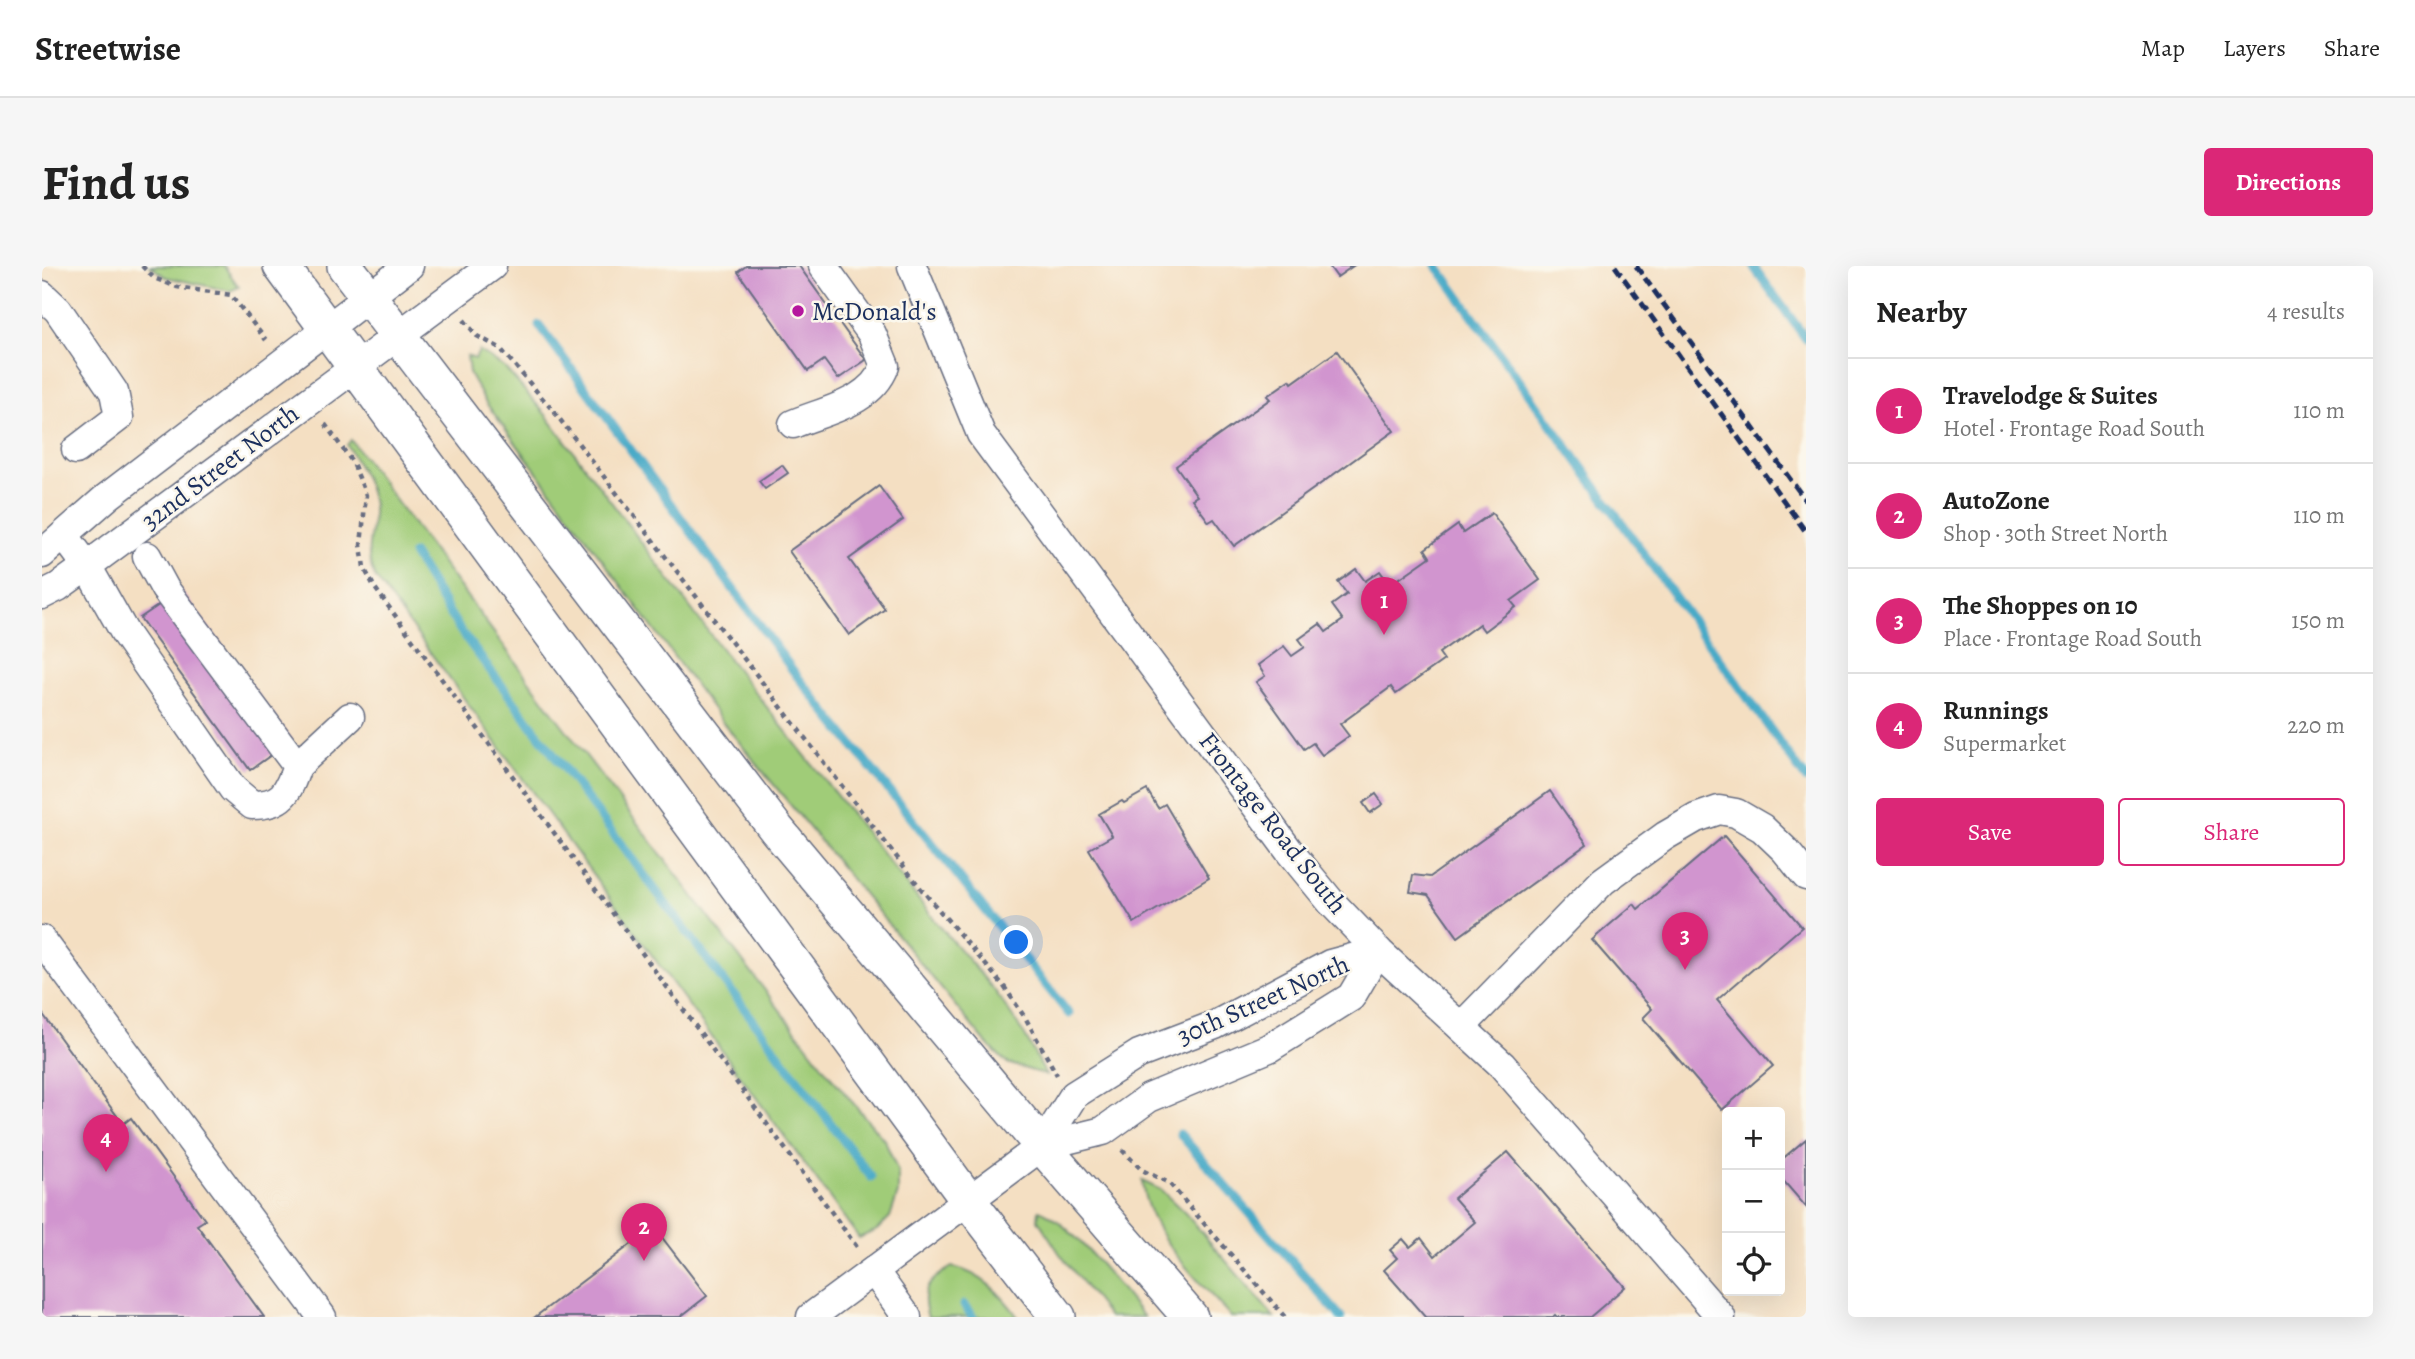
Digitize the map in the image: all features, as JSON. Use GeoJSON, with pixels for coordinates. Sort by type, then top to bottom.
{"type":"FeatureCollection","features":[{"type":"Feature","properties":{"kind":"main road"},"geometry":{"type":"LineString","coordinates":[[281,266],[968,1200],[1058,1317]]}},
{"type":"Feature","properties":{"kind":"main road"},"geometry":{"type":"LineString","coordinates":[[345,266],[777,830],[1042,1146],[1190,1317]]}},
{"type":"Feature","properties":{"kind":"street","name":"32nd Street North"},"geometry":{"type":"LineString","coordinates":[[42,554],[107,497],[409,266]]}},
{"type":"Feature","properties":{"kind":"street","name":"32nd Street North"},"geometry":{"type":"LineString","coordinates":[[42,595],[87,566],[492,266]]}},
{"type":"Feature","properties":{"kind":"street"},"geometry":{"type":"LineString","coordinates":[[793,424],[849,404],[879,381],[884,366],[872,334],[823,266]]}},
{"type":"Feature","properties":{"kind":"street","name":"Frontage Road South"},"geometry":{"type":"LineString","coordinates":[[912,266],[981,434],[1290,852],[1331,902],[1378,951],[1502,1065],[1721,1317]]}},
{"type":"Feature","properties":{"kind":"street"},"geometry":{"type":"LineString","coordinates":[[42,295],[58,310],[114,392],[119,416],[76,450]]}},
{"type":"Feature","properties":{"kind":"street"},"geometry":{"type":"LineString","coordinates":[[64,535],[87,566],[126,635],[233,789],[252,805],[266,805],[279,799],[291,786],[297,766],[350,717]]}},
{"type":"Feature","properties":{"kind":"street"},"geometry":{"type":"LineString","coordinates":[[147,556],[165,589],[297,766]]}},
{"type":"Feature","properties":{"kind":"street"},"geometry":{"type":"LineString","coordinates":[[1461,1027],[1602,881],[1665,836],[1696,818],[1718,810],[1736,813],[1762,828],[1785,849],[1806,876]]}},
{"type":"Feature","properties":{"kind":"street"},"geometry":{"type":"LineString","coordinates":[[42,940],[322,1317]]}},
{"type":"Feature","properties":{"kind":"street","name":"30th Street North"},"geometry":{"type":"LineString","coordinates":[[811,1317],[1042,1146],[1074,1095],[1139,1054],[1215,1025],[1330,964],[1378,951]]}},
{"type":"Feature","properties":{"kind":"street","name":"30th Street North"},"geometry":{"type":"LineString","coordinates":[[1042,1146],[1103,1131],[1149,1098],[1269,1048],[1351,997],[1378,951]]}},
{"type":"Feature","properties":{"kind":"street"},"geometry":{"type":"LineString","coordinates":[[874,1271],[907,1317]]}},
{"type":"Feature","properties":{"kind":"path"},"geometry":{"type":"LineString","coordinates":[[142,266],[153,278],[177,286],[231,295],[254,322],[282,363]]}},
{"type":"Feature","properties":{"kind":"path"},"geometry":{"type":"LineString","coordinates":[[447,300],[477,336],[500,348],[555,413],[922,890],[1003,985],[1026,1019],[1054,1070],[1074,1095]]}},
{"type":"Feature","properties":{"kind":"path"},"geometry":{"type":"LineString","coordinates":[[309,401],[353,463],[366,495],[361,545],[364,568],[375,589],[874,1271]]}},
{"type":"Feature","properties":{"kind":"path"},"geometry":{"type":"LineString","coordinates":[[1103,1131],[1142,1170],[1169,1183],[1285,1317]]}},
{"type":"Feature","properties":{"kind":"green space"},"geometry":{"type":"Polygon","coordinates":[[[150,266],[224,266],[239,287],[230,291],[166,277],[150,266]]]}},
{"type":"Feature","properties":{"kind":"green space"},"geometry":{"type":"Polygon","coordinates":[[[479,351],[505,368],[546,415],[725,654],[938,924],[995,991],[1024,1034],[1046,1075],[1007,1063],[986,1043],[724,724],[486,403],[469,373],[467,356],[475,359],[479,351]]]}},
{"type":"Feature","properties":{"kind":"green space"},"geometry":{"type":"Polygon","coordinates":[[[351,440],[551,710],[828,1073],[885,1141],[898,1172],[898,1193],[890,1217],[877,1230],[859,1238],[375,577],[369,556],[372,499],[347,445],[351,440]]]}},
{"type":"Feature","properties":{"kind":"green space"},"geometry":{"type":"Polygon","coordinates":[[[1142,1181],[1161,1190],[1185,1213],[1274,1317],[1231,1317],[1189,1271],[1163,1237],[1153,1219],[1142,1181]]]}},
{"type":"Feature","properties":{"kind":"green space"},"geometry":{"type":"Polygon","coordinates":[[[1039,1210],[1051,1216],[1079,1241],[1144,1317],[1109,1317],[1060,1254],[1038,1220],[1039,1210]]]}},
{"type":"Feature","properties":{"kind":"green space"},"geometry":{"type":"Polygon","coordinates":[[[952,1267],[982,1279],[1005,1300],[1018,1317],[928,1317],[925,1299],[928,1286],[937,1276],[952,1267]]]}},
{"type":"Feature","properties":{"kind":"building","name":"McDonald's"},"geometry":{"type":"Polygon","coordinates":[[[746,266],[799,266],[866,360],[838,379],[824,360],[808,371],[738,272],[746,266]]]}},
{"type":"Feature","properties":{"kind":"building"},"geometry":{"type":"Polygon","coordinates":[[[1329,266],[1353,266],[1337,277],[1329,266]]]}},
{"type":"Feature","properties":{"kind":"building"},"geometry":{"type":"Polygon","coordinates":[[[1337,351],[1394,431],[1234,546],[1214,519],[1209,522],[1192,499],[1197,496],[1176,466],[1270,399],[1267,396],[1290,380],[1292,383],[1337,351]]]}},
{"type":"Feature","properties":{"kind":"building"},"geometry":{"type":"Polygon","coordinates":[[[782,465],[788,473],[765,489],[759,481],[782,465]]]}},
{"type":"Feature","properties":{"kind":"building"},"geometry":{"type":"Polygon","coordinates":[[[879,486],[903,520],[849,559],[885,609],[849,635],[789,551],[879,486]]]}},
{"type":"Feature","properties":{"kind":"building"},"geometry":{"type":"Polygon","coordinates":[[[1492,513],[1540,580],[1511,601],[1516,607],[1484,631],[1479,624],[1439,653],[1444,660],[1396,694],[1391,687],[1340,724],[1349,736],[1322,755],[1313,743],[1304,749],[1256,682],[1265,676],[1258,665],[1284,646],[1292,656],[1305,647],[1299,639],[1320,624],[1326,632],[1343,620],[1332,605],[1347,594],[1338,582],[1356,569],[1365,581],[1380,571],[1390,585],[1430,557],[1425,549],[1458,525],[1463,533],[1492,513]]]}},
{"type":"Feature","properties":{"kind":"building"},"geometry":{"type":"Polygon","coordinates":[[[181,590],[292,740],[250,770],[140,618],[181,590]]]}},
{"type":"Feature","properties":{"kind":"building"},"geometry":{"type":"Polygon","coordinates":[[[1147,790],[1158,808],[1165,804],[1209,878],[1134,923],[1089,849],[1112,836],[1099,814],[1147,790]]]}},
{"type":"Feature","properties":{"kind":"building"},"geometry":{"type":"Polygon","coordinates":[[[1550,791],[1587,844],[1458,937],[1428,895],[1410,892],[1413,875],[1430,877],[1550,791]]]}},
{"type":"Feature","properties":{"kind":"building"},"geometry":{"type":"Polygon","coordinates":[[[1376,794],[1383,804],[1370,813],[1363,803],[1376,794]]]}},
{"type":"Feature","properties":{"kind":"building"},"geometry":{"type":"Polygon","coordinates":[[[1724,836],[1802,927],[1717,1000],[1773,1066],[1725,1107],[1722,1107],[1722,1110],[1643,1018],[1652,1009],[1592,940],[1634,904],[1638,909],[1724,836]]]}},
{"type":"Feature","properties":{"kind":"building"},"geometry":{"type":"Polygon","coordinates":[[[42,1013],[123,1124],[131,1118],[205,1220],[197,1225],[264,1317],[42,1317],[42,1013]]]}},
{"type":"Feature","properties":{"kind":"building"},"geometry":{"type":"Polygon","coordinates":[[[1806,1139],[1806,1207],[1785,1183],[1785,1157],[1806,1139]]]}},
{"type":"Feature","properties":{"kind":"building"},"geometry":{"type":"Polygon","coordinates":[[[1508,1152],[1625,1287],[1590,1317],[1425,1317],[1384,1270],[1397,1258],[1390,1250],[1403,1239],[1410,1247],[1421,1238],[1435,1256],[1475,1222],[1454,1198],[1508,1152]]]}},
{"type":"Feature","properties":{"kind":"building"},"geometry":{"type":"Polygon","coordinates":[[[654,1227],[707,1296],[680,1317],[535,1317],[654,1227]]]}},
{"type":"Feature","properties":{"kind":"waterway"},"geometry":{"type":"LineString","coordinates":[[1437,266],[1806,779]]}},
{"type":"Feature","properties":{"kind":"waterway"},"geometry":{"type":"LineString","coordinates":[[1753,266],[1806,339]]}},
{"type":"Feature","properties":{"kind":"waterway"},"geometry":{"type":"LineString","coordinates":[[539,325],[797,676],[1069,1014]]}},
{"type":"Feature","properties":{"kind":"waterway"},"geometry":{"type":"LineString","coordinates":[[413,554],[460,630],[871,1177]]}},
{"type":"Feature","properties":{"kind":"waterway"},"geometry":{"type":"LineString","coordinates":[[1180,1134],[1341,1317]]}},
{"type":"Feature","properties":{"kind":"waterway"},"geometry":{"type":"LineString","coordinates":[[964,1305],[973,1317]]}},
{"type":"Feature","properties":{"kind":"railway"},"geometry":{"type":"LineString","coordinates":[[1615,266],[1806,532]]}},
{"type":"Feature","properties":{"kind":"railway"},"geometry":{"type":"LineString","coordinates":[[1636,266],[1806,501]]}},
{"type":"Feature","properties":{"kind":"place","name":"McDonald's"},"geometry":{"type":"Point","coordinates":[798,311]}},
{"type":"Feature","properties":{"kind":"place","name":"Travelodge & Suites"},"geometry":{"type":"Point","coordinates":[1384,635]}},
{"type":"Feature","properties":{"kind":"place","name":"The Shoppes on 10"},"geometry":{"type":"Point","coordinates":[1685,970]}},
{"type":"Feature","properties":{"kind":"place","name":"Runnings"},"geometry":{"type":"Point","coordinates":[106,1172]}},
{"type":"Feature","properties":{"kind":"place","name":"AutoZone"},"geometry":{"type":"Point","coordinates":[644,1261]}}]}
